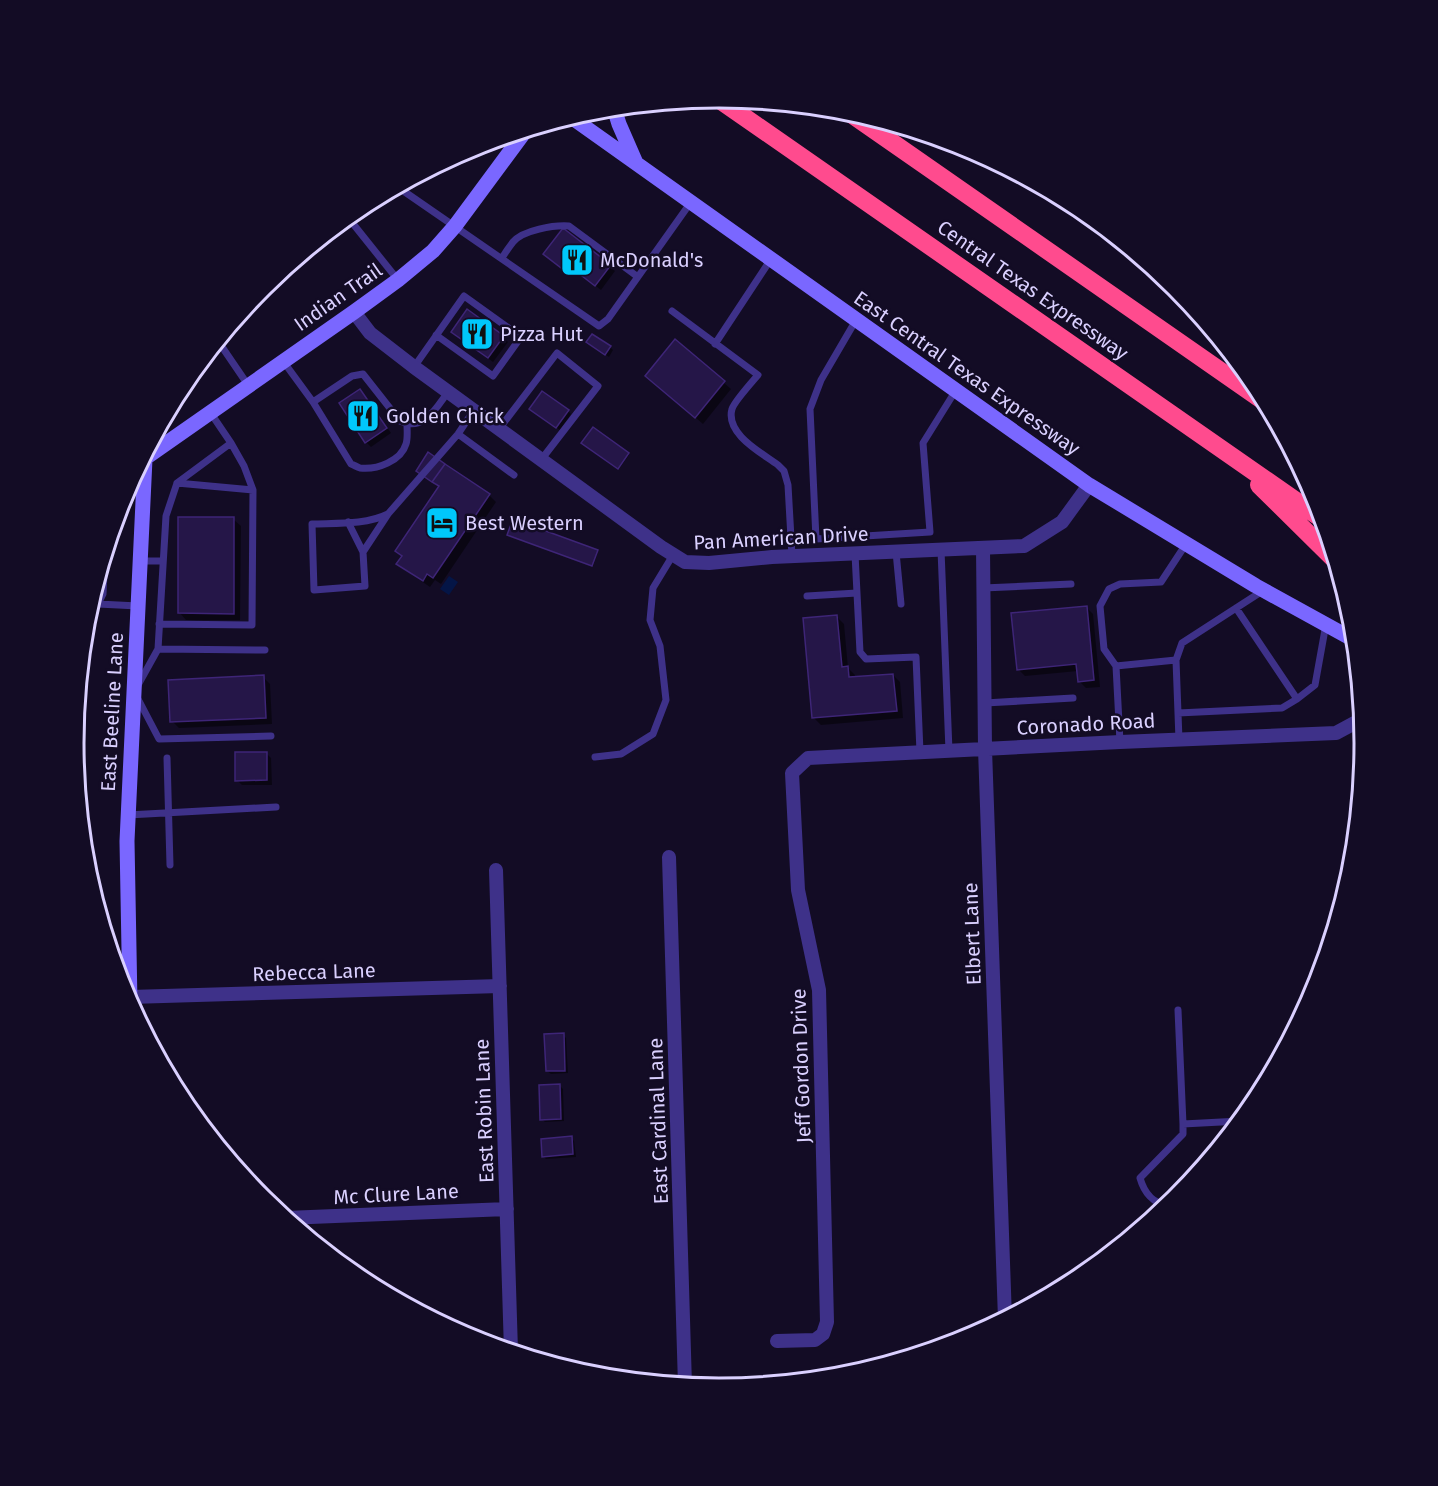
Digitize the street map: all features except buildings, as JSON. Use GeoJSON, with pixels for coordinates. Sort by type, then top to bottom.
{"type":"FeatureCollection","features":[{"type":"Feature","properties":{"kind":"highway","name":"Central Texas Expressway"},"geometry":{"type":"LineString","coordinates":[[732,108],[1310,510]]}},
{"type":"Feature","properties":{"kind":"highway","name":"Central Texas Expressway"},"geometry":{"type":"LineString","coordinates":[[870,127],[1246,388]]}},
{"type":"Feature","properties":{"kind":"highway"},"geometry":{"type":"LineString","coordinates":[[1223,372],[1238,377]]}},
{"type":"Feature","properties":{"kind":"highway"},"geometry":{"type":"LineString","coordinates":[[1221,448],[1323,548]]}},
{"type":"Feature","properties":{"kind":"street"},"geometry":{"type":"LineString","coordinates":[[617,116],[636,164]]}},
{"type":"Feature","properties":{"kind":"street","name":"East Central Texas Expressway"},"geometry":{"type":"LineString","coordinates":[[580,124],[1089,485],[1264,590],[1345,635]]}},
{"type":"Feature","properties":{"kind":"street","name":"Indian Trail"},"geometry":{"type":"LineString","coordinates":[[156,449],[354,312],[433,251],[455,226],[518,141]]}},
{"type":"Feature","properties":{"kind":"street","name":"Pan American Drive"},"geometry":{"type":"LineString","coordinates":[[354,312],[370,333],[414,367],[661,548],[685,562],[709,563],[792,556],[1024,546],[1062,522],[1089,485]]}},
{"type":"Feature","properties":{"kind":"street","name":"East Beeline Lane"},"geometry":{"type":"LineString","coordinates":[[130,979],[127,841],[145,471]]}},
{"type":"Feature","properties":{"kind":"street","name":"Elbert Lane"},"geometry":{"type":"LineString","coordinates":[[983,548],[985,749],[1005,1310]]}},
{"type":"Feature","properties":{"kind":"street","name":"Coronado Road"},"geometry":{"type":"LineString","coordinates":[[808,758],[1336,733],[1354,724]]}},
{"type":"Feature","properties":{"kind":"street","name":"Jeff Gordon Drive"},"geometry":{"type":"LineString","coordinates":[[777,1341],[814,1340],[823,1334],[827,1322],[819,990],[798,890],[792,773],[808,758]]}},
{"type":"Feature","properties":{"kind":"street","name":"East Cardinal Lane"},"geometry":{"type":"LineString","coordinates":[[669,857],[685,1377]]}},
{"type":"Feature","properties":{"kind":"street","name":"East Robin Lane"},"geometry":{"type":"LineString","coordinates":[[496,870],[512,1343]]}},
{"type":"Feature","properties":{"kind":"street","name":"Rebecca Lane"},"geometry":{"type":"LineString","coordinates":[[139,1001],[500,986]]}},
{"type":"Feature","properties":{"kind":"street","name":"Mc Clure Lane"},"geometry":{"type":"LineString","coordinates":[[297,1218],[507,1209]]}},
{"type":"Feature","properties":{"kind":"lane"},"geometry":{"type":"LineString","coordinates":[[404,192],[599,326],[608,319],[690,202]]}},
{"type":"Feature","properties":{"kind":"lane"},"geometry":{"type":"LineString","coordinates":[[353,224],[398,280]]}},
{"type":"Feature","properties":{"kind":"lane"},"geometry":{"type":"LineString","coordinates":[[502,258],[514,241],[523,234],[558,225],[569,226],[638,277]]}},
{"type":"Feature","properties":{"kind":"lane"},"geometry":{"type":"LineString","coordinates":[[715,344],[771,260]]}},
{"type":"Feature","properties":{"kind":"lane"},"geometry":{"type":"LineString","coordinates":[[414,367],[436,334],[464,296],[521,337],[493,376],[436,334]]}},
{"type":"Feature","properties":{"kind":"lane"},"geometry":{"type":"LineString","coordinates":[[672,311],[758,375],[732,408],[732,419],[738,435],[784,471],[788,485],[792,556]]}},
{"type":"Feature","properties":{"kind":"lane"},"geometry":{"type":"LineString","coordinates":[[856,320],[821,380],[810,409],[816,539],[930,532],[923,443],[956,390]]}},
{"type":"Feature","properties":{"kind":"lane"},"geometry":{"type":"LineString","coordinates":[[221,349],[249,385]]}},
{"type":"Feature","properties":{"kind":"lane"},"geometry":{"type":"LineString","coordinates":[[498,429],[557,353],[598,386],[541,460]]}},
{"type":"Feature","properties":{"kind":"lane"},"geometry":{"type":"LineString","coordinates":[[283,361],[313,402],[351,464],[360,468],[390,462],[400,454],[406,444],[407,424]]}},
{"type":"Feature","properties":{"kind":"lane"},"geometry":{"type":"LineString","coordinates":[[313,402],[352,376],[363,375],[400,421],[407,424],[419,424],[432,413],[448,392]]}},
{"type":"Feature","properties":{"kind":"lane"},"geometry":{"type":"LineString","coordinates":[[363,552],[388,514],[458,434],[474,410]]}},
{"type":"Feature","properties":{"kind":"lane"},"geometry":{"type":"LineString","coordinates":[[159,624],[252,625],[253,490],[244,466],[210,412]]}},
{"type":"Feature","properties":{"kind":"lane"},"geometry":{"type":"LineString","coordinates":[[458,434],[514,475]]}},
{"type":"Feature","properties":{"kind":"lane"},"geometry":{"type":"LineString","coordinates":[[231,443],[177,483],[166,516],[158,649],[134,692],[159,739],[271,736]]}},
{"type":"Feature","properties":{"kind":"lane"},"geometry":{"type":"LineString","coordinates":[[177,483],[253,490]]}},
{"type":"Feature","properties":{"kind":"lane"},"geometry":{"type":"LineString","coordinates":[[348,522],[363,552],[365,586],[314,590],[312,524],[348,522],[388,514]]}},
{"type":"Feature","properties":{"kind":"lane"},"geometry":{"type":"LineString","coordinates":[[1120,742],[1116,666],[1104,650],[1100,606],[1109,589],[1120,584],[1161,582],[1187,544]]}},
{"type":"Feature","properties":{"kind":"lane"},"geometry":{"type":"LineString","coordinates":[[941,550],[949,751]]}},
{"type":"Feature","properties":{"kind":"lane"},"geometry":{"type":"LineString","coordinates":[[897,552],[901,604]]}},
{"type":"Feature","properties":{"kind":"lane"},"geometry":{"type":"LineString","coordinates":[[855,554],[860,652],[866,659],[915,657],[920,752]]}},
{"type":"Feature","properties":{"kind":"lane"},"geometry":{"type":"LineString","coordinates":[[596,757],[621,754],[653,734],[666,700],[660,646],[650,620],[653,588],[673,555]]}},
{"type":"Feature","properties":{"kind":"lane"},"geometry":{"type":"LineString","coordinates":[[140,561],[163,561]]}},
{"type":"Feature","properties":{"kind":"lane"},"geometry":{"type":"LineString","coordinates":[[983,588],[1071,584]]}},
{"type":"Feature","properties":{"kind":"lane"},"geometry":{"type":"LineString","coordinates":[[1179,740],[1176,660],[1182,643],[1264,590]]}},
{"type":"Feature","properties":{"kind":"lane"},"geometry":{"type":"LineString","coordinates":[[807,596],[857,593]]}},
{"type":"Feature","properties":{"kind":"lane"},"geometry":{"type":"LineString","coordinates":[[100,604],[138,606]]}},
{"type":"Feature","properties":{"kind":"lane"},"geometry":{"type":"LineString","coordinates":[[1236,608],[1297,699]]}},
{"type":"Feature","properties":{"kind":"lane"},"geometry":{"type":"LineString","coordinates":[[1178,713],[1282,708],[1297,699],[1315,685],[1326,624]]}},
{"type":"Feature","properties":{"kind":"lane"},"geometry":{"type":"LineString","coordinates":[[158,649],[265,650]]}},
{"type":"Feature","properties":{"kind":"lane"},"geometry":{"type":"LineString","coordinates":[[1116,666],[1176,660]]}},
{"type":"Feature","properties":{"kind":"lane"},"geometry":{"type":"LineString","coordinates":[[984,703],[1073,698]]}},
{"type":"Feature","properties":{"kind":"lane"},"geometry":{"type":"LineString","coordinates":[[166,758],[170,865]]}},
{"type":"Feature","properties":{"kind":"lane"},"geometry":{"type":"LineString","coordinates":[[128,815],[276,807]]}},
{"type":"Feature","properties":{"kind":"lane"},"geometry":{"type":"LineString","coordinates":[[1156,1203],[1142,1186],[1140,1178],[1183,1134],[1178,1010]]}},
{"type":"Feature","properties":{"kind":"lane"},"geometry":{"type":"LineString","coordinates":[[1184,1124],[1229,1122]]}},
{"type":"Feature","properties":{"kind":"shaded area"},"geometry":{"type":"Polygon","coordinates":[[[449,576],[458,582],[449,595],[440,589],[449,576]]]}},
{"type":"Feature","properties":{"kind":"place","name":"McDonald's"},"geometry":{"type":"Point","coordinates":[577,260]}},
{"type":"Feature","properties":{"kind":"place","name":"Pizza Hut"},"geometry":{"type":"Point","coordinates":[477,334]}},
{"type":"Feature","properties":{"kind":"place","name":"Golden Chick"},"geometry":{"type":"Point","coordinates":[363,416]}},
{"type":"Feature","properties":{"kind":"place","name":"Best Western"},"geometry":{"type":"Point","coordinates":[442,523]}}]}
